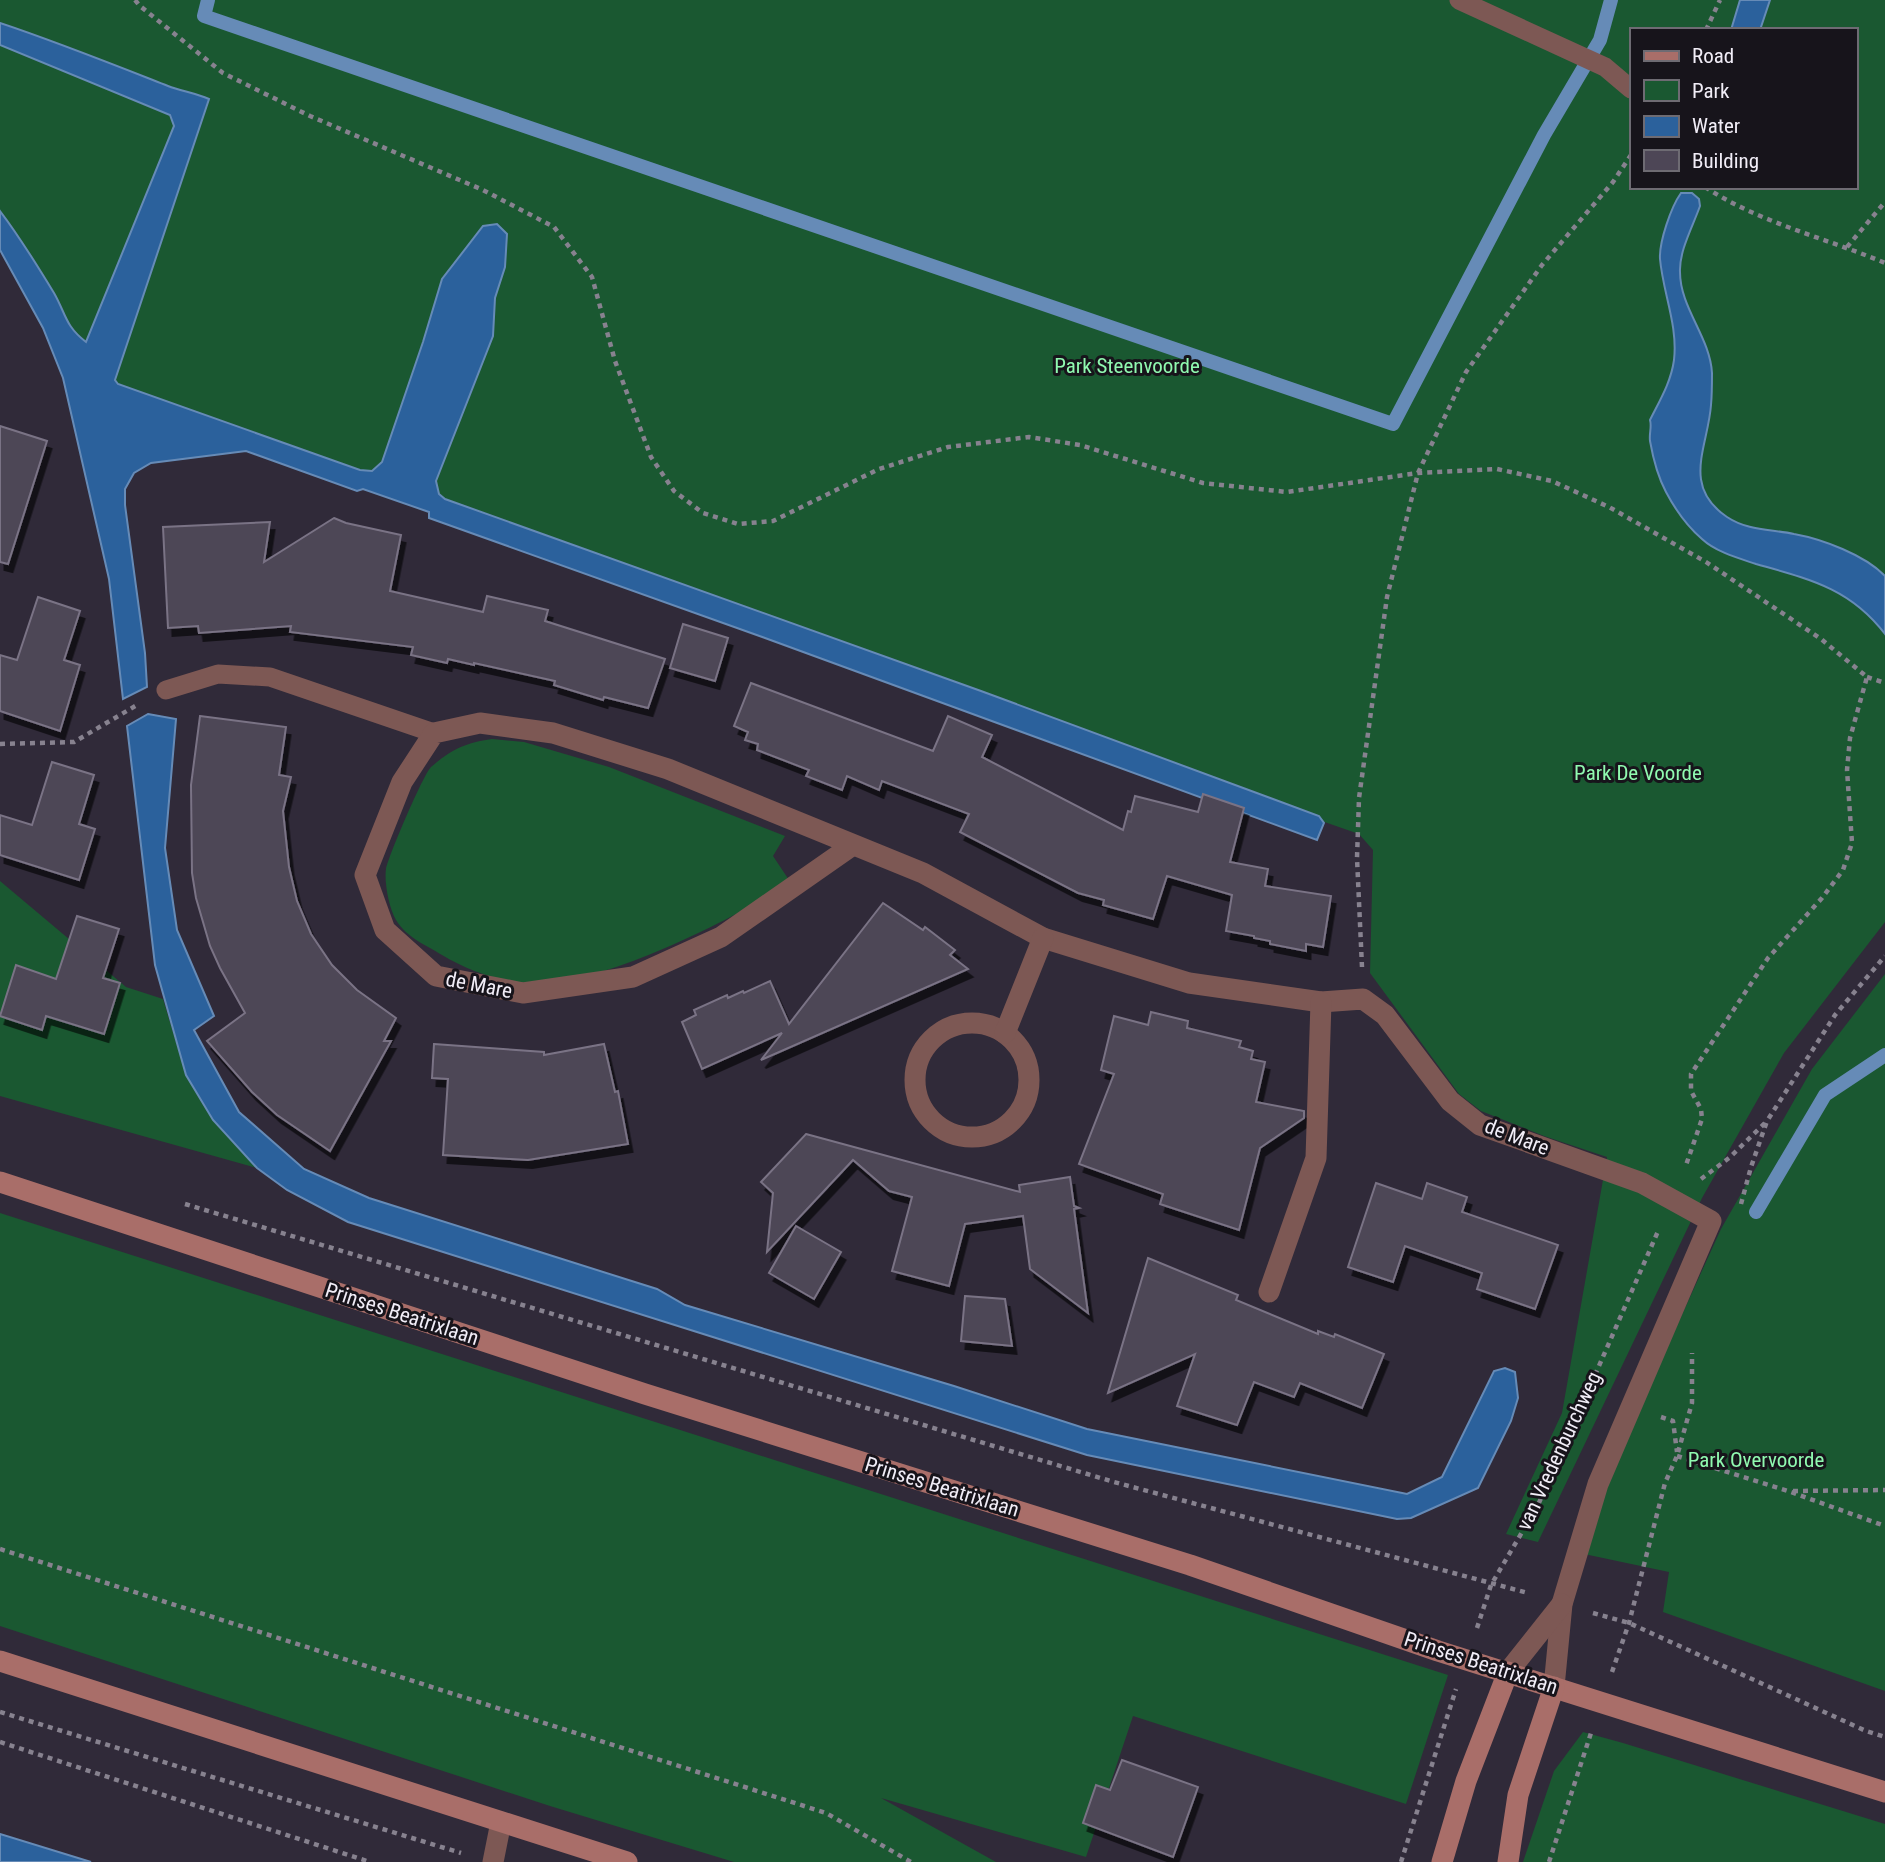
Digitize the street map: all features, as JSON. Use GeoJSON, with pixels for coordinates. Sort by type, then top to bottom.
{"type":"FeatureCollection","features":[{"type":"Feature","properties":{"kind":"main road","name":"Prinses Beatrixlaan"},"geometry":{"type":"LineString","coordinates":[[0,1182],[632,1390],[1190,1565],[1466,1659],[1885,1792]]}},
{"type":"Feature","properties":{"kind":"main road"},"geometry":{"type":"LineString","coordinates":[[0,1661],[627,1862]]}},
{"type":"Feature","properties":{"kind":"main road"},"geometry":{"type":"LineString","coordinates":[[1442,1862],[1466,1781],[1508,1672]]}},
{"type":"Feature","properties":{"kind":"main road"},"geometry":{"type":"LineString","coordinates":[[1508,1862],[1518,1796],[1554,1686]]}},
{"type":"Feature","properties":{"kind":"street"},"geometry":{"type":"LineString","coordinates":[[434,733],[480,723],[553,733],[668,769],[923,873],[1043,938],[1189,983],[1321,1002],[1363,999]]}},
{"type":"Feature","properties":{"kind":"street","name":"de Mare"},"geometry":{"type":"LineString","coordinates":[[434,733],[402,782],[365,874],[385,930],[436,976],[523,993],[633,977],[721,937],[853,845]]}},
{"type":"Feature","properties":{"kind":"street"},"geometry":{"type":"LineString","coordinates":[[1005,1033],[1043,938]]}},
{"type":"Feature","properties":{"kind":"street","name":"de Mare"},"geometry":{"type":"LineString","coordinates":[[1363,999],[1385,1015],[1450,1101],[1480,1125],[1642,1183],[1711,1221],[1598,1483],[1562,1604]]}},
{"type":"Feature","properties":{"kind":"street"},"geometry":{"type":"LineString","coordinates":[[1269,1292],[1316,1158],[1321,1002]]}},
{"type":"Feature","properties":{"kind":"street"},"geometry":{"type":"LineString","coordinates":[[968,1023],[987,1024],[1005,1033],[1019,1047],[1027,1065],[1029,1085],[1024,1105],[1012,1121],[996,1132],[977,1137],[957,1135],[939,1126],[925,1112],[916,1094],[915,1074],[920,1055],[932,1039],[948,1028],[968,1023]]}},
{"type":"Feature","properties":{"kind":"street"},"geometry":{"type":"LineString","coordinates":[[1508,1672],[1562,1604]]}},
{"type":"Feature","properties":{"kind":"street"},"geometry":{"type":"LineString","coordinates":[[1554,1686],[1562,1604]]}},
{"type":"Feature","properties":{"kind":"street"},"geometry":{"type":"LineString","coordinates":[[493,1862],[502,1822]]}},
{"type":"Feature","properties":{"kind":"lane"},"geometry":{"type":"LineString","coordinates":[[1459,0],[1605,67],[1630,88]]}},
{"type":"Feature","properties":{"kind":"lane"},"geometry":{"type":"LineString","coordinates":[[166,690],[218,674],[270,677],[434,733]]}},
{"type":"Feature","properties":{"kind":"path"},"geometry":{"type":"LineString","coordinates":[[135,0],[223,73],[310,116],[484,190],[554,227],[593,277],[614,362],[651,457],[674,491],[703,513],[738,524],[773,521],[879,469],[948,447],[1029,437],[1080,445],[1203,483],[1287,492],[1418,473],[1497,469],[1552,481],[1609,507],[1706,562],[1821,639],[1867,677],[1885,683]]}},
{"type":"Feature","properties":{"kind":"path"},"geometry":{"type":"LineString","coordinates":[[1707,28],[1720,0]]}},
{"type":"Feature","properties":{"kind":"path"},"geometry":{"type":"LineString","coordinates":[[1363,999],[1357,858],[1359,798],[1387,597],[1418,473],[1466,372],[1542,265],[1613,182],[1630,156]]}},
{"type":"Feature","properties":{"kind":"path"},"geometry":{"type":"LineString","coordinates":[[1709,189],[1771,220],[1885,263]]}},
{"type":"Feature","properties":{"kind":"path"},"geometry":{"type":"LineString","coordinates":[[1847,247],[1885,202]]}},
{"type":"Feature","properties":{"kind":"path"},"geometry":{"type":"LineString","coordinates":[[1681,1177],[1702,1119],[1701,1109],[1691,1091],[1691,1074],[1768,958],[1822,898],[1843,870],[1852,843],[1847,770],[1850,738],[1867,677]]}},
{"type":"Feature","properties":{"kind":"path"},"geometry":{"type":"LineString","coordinates":[[0,744],[74,742],[114,717]]}},
{"type":"Feature","properties":{"kind":"path","name":"van Vredenburchweg"},"geometry":{"type":"LineString","coordinates":[[1401,1862],[1491,1584],[1538,1506],[1672,1200],[1729,1158],[1768,1121],[1835,1014],[1885,956]]}},
{"type":"Feature","properties":{"kind":"path","name":"Prinses Beatrixlaan"},"geometry":{"type":"LineString","coordinates":[[172,1200],[1114,1482],[1491,1584]]}},
{"type":"Feature","properties":{"kind":"path"},"geometry":{"type":"LineString","coordinates":[[1549,1862],[1629,1623],[1665,1483],[1677,1456],[1788,1491],[1885,1526]]}},
{"type":"Feature","properties":{"kind":"path"},"geometry":{"type":"LineString","coordinates":[[1788,1491],[1885,1490]]}},
{"type":"Feature","properties":{"kind":"path"},"geometry":{"type":"LineString","coordinates":[[0,1549],[826,1813],[911,1862]]}},
{"type":"Feature","properties":{"kind":"path"},"geometry":{"type":"LineString","coordinates":[[1629,1623],[1866,1731],[1885,1737]]}},
{"type":"Feature","properties":{"kind":"path"},"geometry":{"type":"LineString","coordinates":[[0,1712],[466,1854]]}},
{"type":"Feature","properties":{"kind":"path"},"geometry":{"type":"LineString","coordinates":[[0,1742],[370,1862]]}},
{"type":"Feature","properties":{"kind":"green space","name":"Park Steenvoorde"},"geometry":{"type":"Polygon","coordinates":[[[0,0],[1885,0],[1885,922],[1784,1053],[1702,1198],[1538,1542],[1506,1534],[1562,1413],[1607,1157],[1481,1111],[1459,1094],[1370,973],[1373,850],[1359,834],[104,398],[0,238],[0,0]]]}},
{"type":"Feature","properties":{"kind":"green space"},"geometry":{"type":"Polygon","coordinates":[[[492,739],[524,742],[609,767],[785,836],[773,856],[791,883],[699,933],[626,964],[590,975],[557,982],[527,983],[483,974],[462,965],[417,940],[400,926],[389,902],[386,869],[421,784],[431,767],[459,748],[492,739]]]}},
{"type":"Feature","properties":{"kind":"green space"},"geometry":{"type":"Polygon","coordinates":[[[0,881],[126,987],[163,999],[186,1075],[213,1120],[257,1168],[0,1096],[0,881]]]}},
{"type":"Feature","properties":{"kind":"green space","name":"Park Overvoorde"},"geometry":{"type":"Polygon","coordinates":[[[1885,974],[1885,1691],[1663,1612],[1669,1572],[1570,1551],[1721,1229],[1812,1069],[1885,974]]]}},
{"type":"Feature","properties":{"kind":"green space"},"geometry":{"type":"Polygon","coordinates":[[[0,1213],[1448,1675],[1406,1804],[1133,1716],[1086,1857],[881,1798],[996,1862],[734,1862],[550,1806],[0,1626],[0,1213]]]}},
{"type":"Feature","properties":{"kind":"green space"},"geometry":{"type":"Polygon","coordinates":[[[1583,1732],[1885,1824],[1885,1862],[1523,1862],[1554,1771],[1583,1732]]]}},
{"type":"Feature","properties":{"kind":"water"},"geometry":{"type":"Polygon","coordinates":[[[1740,0],[1770,0],[1761,28],[1732,28],[1740,0]]]}},
{"type":"Feature","properties":{"kind":"water"},"geometry":{"type":"Polygon","coordinates":[[[0,23],[209,99],[115,380],[118,384],[360,470],[372,471],[382,462],[442,279],[483,226],[497,224],[507,234],[505,267],[495,298],[493,336],[436,481],[439,494],[445,499],[981,691],[1319,816],[1324,823],[1317,840],[429,518],[429,512],[363,489],[357,491],[246,451],[151,463],[134,473],[125,489],[147,687],[123,699],[109,579],[63,378],[43,328],[0,250],[0,211],[48,283],[70,325],[86,342],[174,126],[170,115],[0,45],[0,23]]]}},
{"type":"Feature","properties":{"kind":"water"},"geometry":{"type":"Polygon","coordinates":[[[1681,193],[1692,193],[1699,199],[1700,206],[1684,247],[1680,272],[1685,298],[1706,347],[1712,373],[1711,405],[1701,465],[1705,492],[1713,505],[1735,522],[1817,540],[1855,555],[1876,568],[1885,576],[1885,634],[1858,606],[1827,587],[1735,557],[1708,544],[1682,517],[1663,486],[1651,447],[1650,420],[1665,391],[1675,347],[1660,252],[1666,225],[1677,199],[1681,193]]]}},
{"type":"Feature","properties":{"kind":"water"},"geometry":{"type":"Polygon","coordinates":[[[148,714],[176,719],[165,848],[177,930],[214,1016],[194,1030],[239,1112],[304,1169],[369,1198],[657,1289],[685,1305],[1087,1429],[1407,1494],[1442,1477],[1494,1371],[1505,1368],[1515,1372],[1518,1398],[1511,1421],[1478,1488],[1411,1518],[1397,1519],[1087,1455],[348,1222],[287,1190],[257,1168],[213,1120],[186,1075],[155,965],[127,726],[148,714]]]}},
{"type":"Feature","properties":{"kind":"water"},"geometry":{"type":"Polygon","coordinates":[[[0,1834],[91,1862],[0,1862],[0,1834]]]}},
{"type":"Feature","properties":{"kind":"building"},"geometry":{"type":"Polygon","coordinates":[[[0,426],[47,441],[8,564],[0,562],[0,426]]]}},
{"type":"Feature","properties":{"kind":"building"},"geometry":{"type":"Polygon","coordinates":[[[334,518],[401,535],[390,591],[483,612],[487,596],[548,610],[545,621],[665,659],[648,708],[604,697],[603,700],[554,685],[555,681],[474,663],[448,659],[447,663],[411,655],[413,647],[290,632],[291,626],[199,633],[198,626],[168,628],[163,527],[270,522],[264,562],[334,518]]]}},
{"type":"Feature","properties":{"kind":"building"},"geometry":{"type":"Polygon","coordinates":[[[38,597],[80,611],[64,660],[80,665],[60,731],[0,711],[0,655],[17,660],[38,597]]]}},
{"type":"Feature","properties":{"kind":"building"},"geometry":{"type":"Polygon","coordinates":[[[683,624],[728,638],[715,681],[670,668],[683,624]]]}},
{"type":"Feature","properties":{"kind":"building"},"geometry":{"type":"Polygon","coordinates":[[[751,683],[933,751],[948,716],[992,735],[982,757],[1123,830],[1135,796],[1198,812],[1203,794],[1244,808],[1230,862],[1268,869],[1265,886],[1331,896],[1323,947],[1306,944],[1306,951],[1226,931],[1232,895],[1167,876],[1153,919],[1103,905],[1104,900],[1078,893],[960,832],[969,814],[882,781],[879,790],[847,776],[842,790],[806,776],[809,770],[757,750],[758,744],[745,740],[748,732],[734,726],[751,683]]]}},
{"type":"Feature","properties":{"kind":"building"},"geometry":{"type":"Polygon","coordinates":[[[200,716],[286,727],[279,775],[291,777],[283,811],[289,867],[297,901],[311,934],[332,965],[357,990],[396,1018],[384,1041],[391,1041],[330,1151],[277,1115],[252,1092],[207,1041],[245,1013],[210,946],[196,898],[192,873],[191,785],[200,716]]]}},
{"type":"Feature","properties":{"kind":"building"},"geometry":{"type":"Polygon","coordinates":[[[52,762],[94,775],[79,824],[95,829],[79,880],[0,855],[0,815],[32,825],[52,762]]]}},
{"type":"Feature","properties":{"kind":"building"},"geometry":{"type":"Polygon","coordinates":[[[883,903],[923,930],[925,927],[955,950],[950,955],[968,969],[761,1060],[782,1033],[702,1069],[682,1022],[696,1015],[694,1010],[727,995],[728,998],[743,991],[744,993],[770,981],[789,1024],[883,903]]]}},
{"type":"Feature","properties":{"kind":"building"},"geometry":{"type":"Polygon","coordinates":[[[77,916],[119,929],[103,978],[120,983],[104,1034],[46,1016],[42,1030],[0,1016],[16,965],[56,979],[77,916]]]}},
{"type":"Feature","properties":{"kind":"building"},"geometry":{"type":"Polygon","coordinates":[[[1151,1012],[1188,1021],[1187,1028],[1241,1041],[1239,1047],[1253,1051],[1251,1059],[1265,1062],[1256,1102],[1304,1111],[1304,1118],[1260,1148],[1239,1230],[1160,1204],[1163,1194],[1079,1164],[1114,1074],[1101,1070],[1114,1016],[1148,1025],[1151,1012]]]}},
{"type":"Feature","properties":{"kind":"building"},"geometry":{"type":"Polygon","coordinates":[[[434,1044],[544,1052],[544,1055],[604,1044],[615,1092],[618,1091],[628,1144],[528,1160],[443,1155],[448,1079],[432,1078],[434,1044]]]}},
{"type":"Feature","properties":{"kind":"building"},"geometry":{"type":"Polygon","coordinates":[[[806,1134],[1020,1192],[1019,1185],[1070,1177],[1074,1206],[1079,1208],[1074,1209],[1088,1313],[1030,1269],[1023,1216],[965,1224],[949,1286],[892,1271],[912,1197],[889,1191],[853,1160],[767,1252],[773,1193],[761,1182],[806,1134]]]}},
{"type":"Feature","properties":{"kind":"building"},"geometry":{"type":"Polygon","coordinates":[[[1376,1183],[1422,1199],[1427,1183],[1467,1197],[1462,1212],[1558,1245],[1535,1309],[1477,1289],[1482,1273],[1405,1246],[1393,1282],[1348,1267],[1376,1183]]]}},
{"type":"Feature","properties":{"kind":"building"},"geometry":{"type":"Polygon","coordinates":[[[796,1226],[841,1252],[814,1299],[769,1273],[796,1226]]]}},
{"type":"Feature","properties":{"kind":"building"},"geometry":{"type":"Polygon","coordinates":[[[1148,1258],[1238,1295],[1236,1300],[1318,1334],[1318,1331],[1334,1337],[1335,1334],[1384,1354],[1362,1408],[1300,1383],[1294,1397],[1254,1382],[1237,1425],[1177,1406],[1195,1354],[1108,1393],[1148,1258]]]}},
{"type":"Feature","properties":{"kind":"building"},"geometry":{"type":"Polygon","coordinates":[[[965,1296],[1005,1299],[1012,1346],[961,1341],[965,1296]]]}},
{"type":"Feature","properties":{"kind":"building"},"geometry":{"type":"Polygon","coordinates":[[[1122,1760],[1198,1787],[1173,1857],[1083,1823],[1096,1785],[1110,1790],[1122,1760]]]}},
{"type":"Feature","properties":{"kind":"waterway"},"geometry":{"type":"LineString","coordinates":[[208,0],[204,16],[1393,424],[1544,135],[1600,40],[1611,0]]}},
{"type":"Feature","properties":{"kind":"waterway"},"geometry":{"type":"LineString","coordinates":[[1756,1212],[1825,1095],[1885,1055]]}},
{"type":"Feature","properties":{"kind":"park label","name":"Park De Voorde"},"geometry":{"type":"Point","coordinates":[1638,773]}}]}
